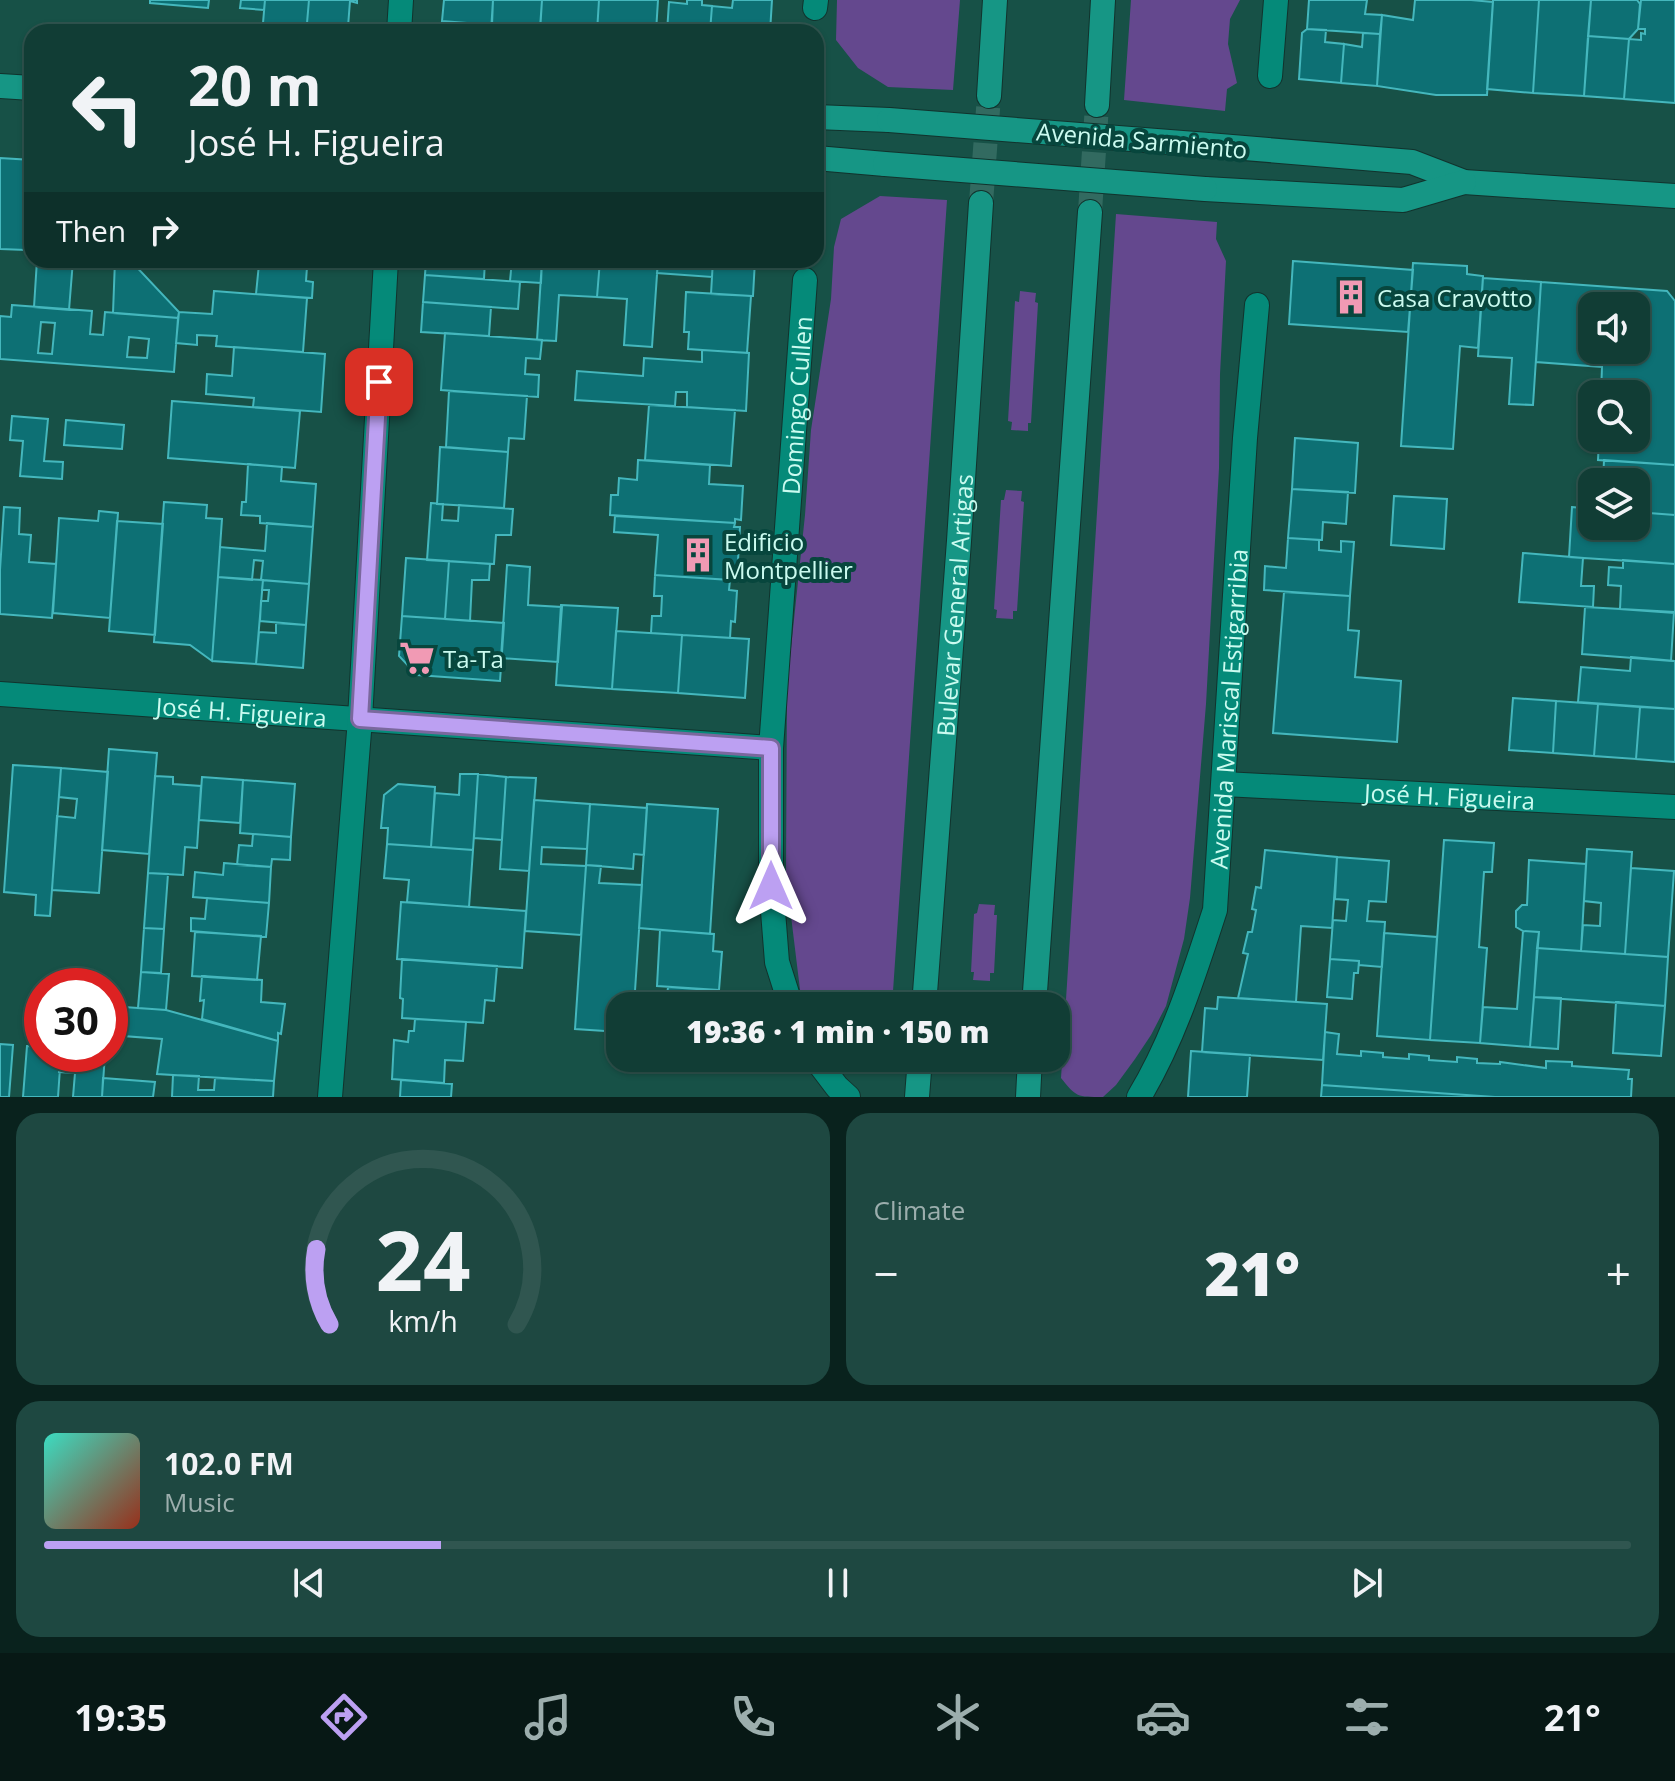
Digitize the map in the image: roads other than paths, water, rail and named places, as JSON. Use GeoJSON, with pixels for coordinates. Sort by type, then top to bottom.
{"type":"FeatureCollection","features":[{"type":"Feature","properties":{"kind":"main road"},"geometry":{"type":"LineString","coordinates":[[989,96],[995,0]]}},
{"type":"Feature","properties":{"kind":"main road"},"geometry":{"type":"LineString","coordinates":[[1097,105],[1103,0]]}},
{"type":"Feature","properties":{"kind":"main road"},"geometry":{"type":"LineString","coordinates":[[0,86],[24,88]]}},
{"type":"Feature","properties":{"kind":"main road","name":"Avenida Sarmiento"},"geometry":{"type":"LineString","coordinates":[[824,117],[1412,162],[1464,182],[1675,196]]}},
{"type":"Feature","properties":{"kind":"main road","name":"Avenida Sarmiento"},"geometry":{"type":"LineString","coordinates":[[824,159],[1205,189],[1403,200],[1464,182]]}},
{"type":"Feature","properties":{"kind":"main road","name":"Bulevar General Artigas"},"geometry":{"type":"LineString","coordinates":[[925,992],[981,203]]}},
{"type":"Feature","properties":{"kind":"main road"},"geometry":{"type":"LineString","coordinates":[[1035,992],[1090,212]]}},
{"type":"Feature","properties":{"kind":"main road"},"geometry":{"type":"LineString","coordinates":[[917,1097],[919,1072]]}},
{"type":"Feature","properties":{"kind":"main road"},"geometry":{"type":"LineString","coordinates":[[1028,1097],[1029,1072]]}},
{"type":"Feature","properties":{"kind":"street"},"geometry":{"type":"LineString","coordinates":[[400,24],[401,0]]}},
{"type":"Feature","properties":{"kind":"street"},"geometry":{"type":"LineString","coordinates":[[1270,76],[1276,0]]}},
{"type":"Feature","properties":{"kind":"street"},"geometry":{"type":"LineString","coordinates":[[330,1097],[360,719],[386,268]]}},
{"type":"Feature","properties":{"kind":"street","name":"Domingo Cullen"},"geometry":{"type":"LineString","coordinates":[[787,992],[777,962],[771,886],[771,748],[805,280]]}},
{"type":"Feature","properties":{"kind":"street","name":"Avenida Mariscal Estigarribia"},"geometry":{"type":"LineString","coordinates":[[1139,1097],[1159,1063],[1215,910],[1245,438],[1257,305]]}},
{"type":"Feature","properties":{"kind":"street","name":"José H. Figueira"},"geometry":{"type":"LineString","coordinates":[[0,694],[771,748]]}},
{"type":"Feature","properties":{"kind":"street","name":"José H. Figueira"},"geometry":{"type":"LineString","coordinates":[[1224,784],[1675,807]]}},
{"type":"Feature","properties":{"kind":"street"},"geometry":{"type":"LineString","coordinates":[[826,1072],[848,1097]]}},
{"type":"Feature","properties":{"kind":"tunnel"},"geometry":{"type":"LineString","coordinates":[[981,203],[989,96]]}},
{"type":"Feature","properties":{"kind":"tunnel"},"geometry":{"type":"LineString","coordinates":[[1090,212],[1097,105]]}},
{"type":"Feature","properties":{"kind":"place","name":"Casa Cravotto"},"geometry":{"type":"Point","coordinates":[1351,297]}},
{"type":"Feature","properties":{"kind":"place","name":"Edificio Montpellier"},"geometry":{"type":"Point","coordinates":[698,555]}},
{"type":"Feature","properties":{"kind":"place","name":"Ta-Ta"},"geometry":{"type":"Point","coordinates":[417,658]}}]}
